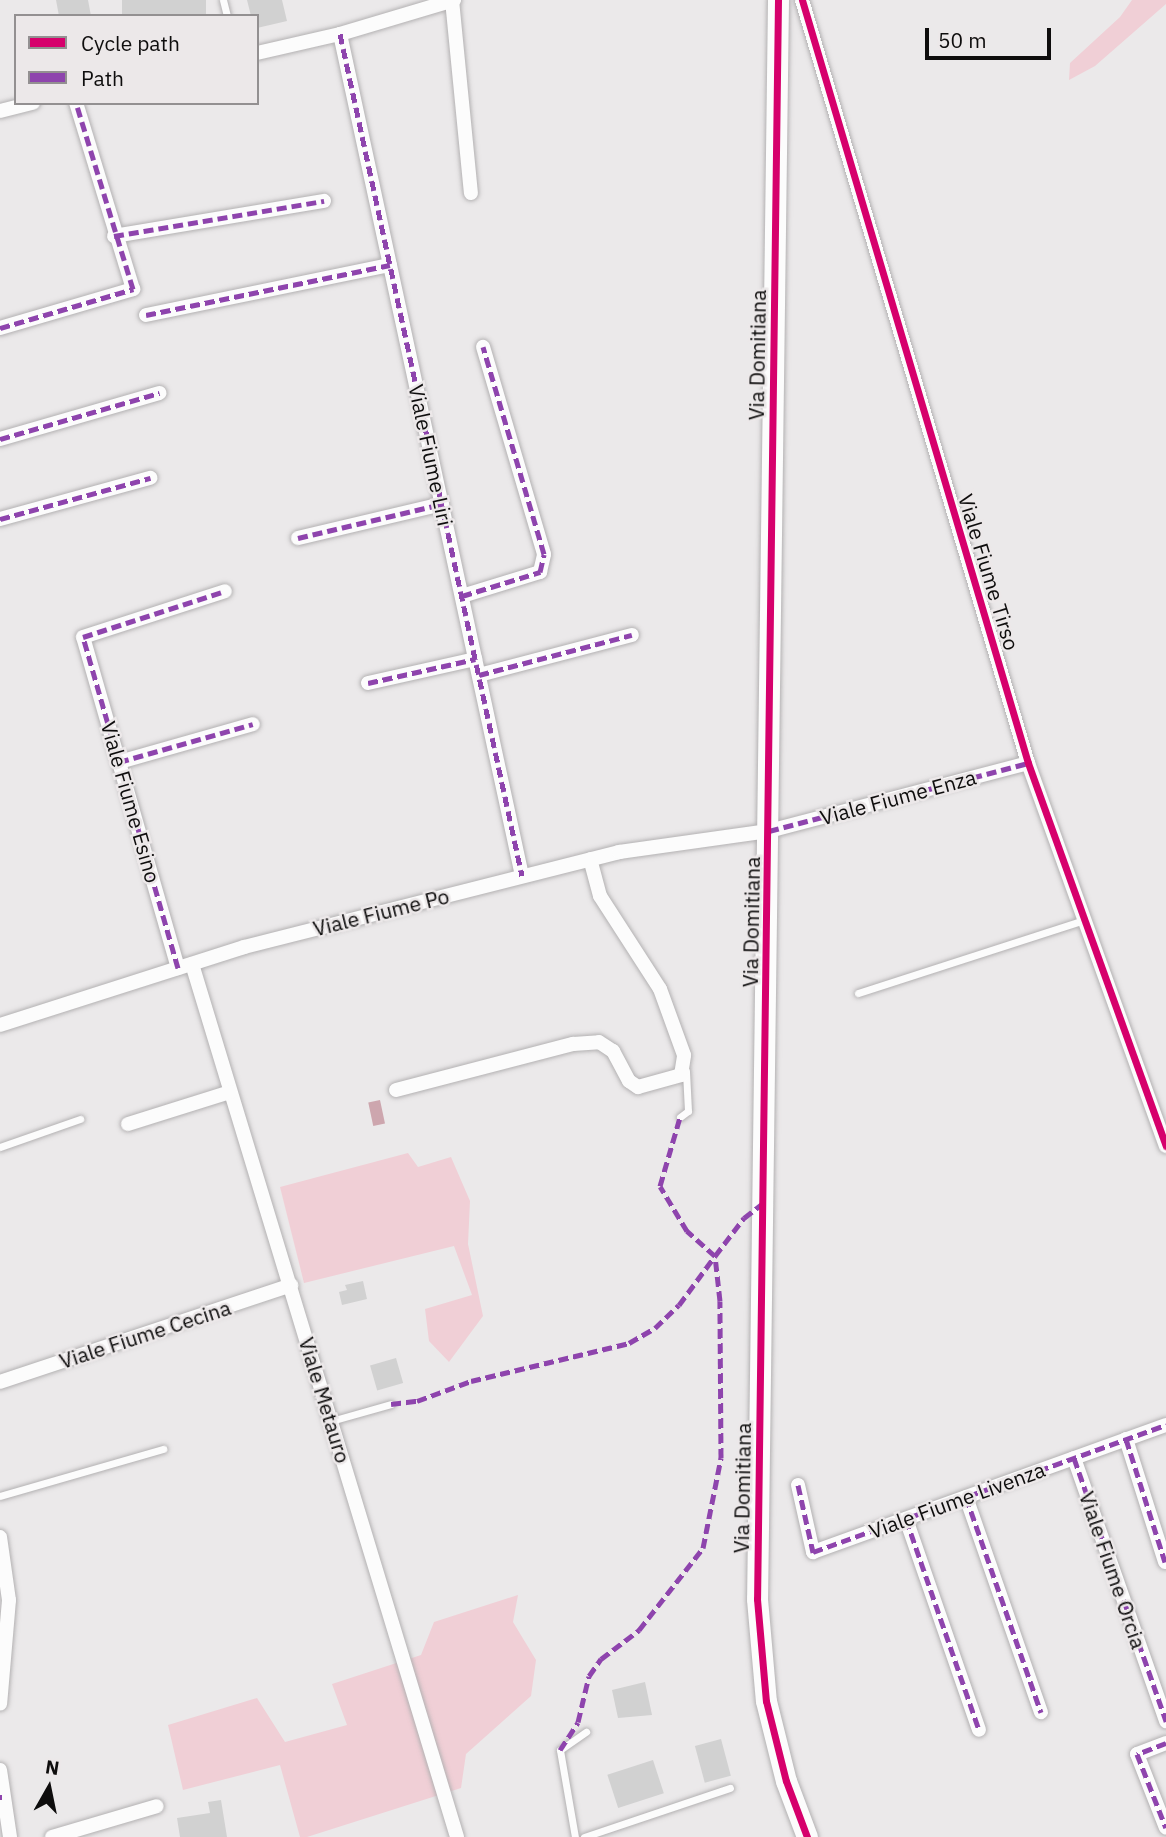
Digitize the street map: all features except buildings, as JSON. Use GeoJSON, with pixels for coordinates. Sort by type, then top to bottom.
{"type":"FeatureCollection","features":[{"type":"Feature","properties":{"kind":"street"},"geometry":{"type":"LineString","coordinates":[[259,53],[340,34],[453,0],[471,192]]}},
{"type":"Feature","properties":{"kind":"street","name":"Via Domitiana"},"geometry":{"type":"LineString","coordinates":[[778,0],[757,1599],[766,1700],[786,1781],[807,1837]]}},
{"type":"Feature","properties":{"kind":"street","name":"Viale Fiume Tirso"},"geometry":{"type":"LineString","coordinates":[[802,0],[1028,763],[1166,1146]]}},
{"type":"Feature","properties":{"kind":"street","name":"Viale Fiume Liri"},"geometry":{"type":"LineString","coordinates":[[340,34],[522,876]]}},
{"type":"Feature","properties":{"kind":"street"},"geometry":{"type":"LineString","coordinates":[[0,111],[25,105]]}},
{"type":"Feature","properties":{"kind":"street"},"geometry":{"type":"LineString","coordinates":[[0,328],[133,289],[114,236],[77,105]]}},
{"type":"Feature","properties":{"kind":"street"},"geometry":{"type":"LineString","coordinates":[[114,236],[324,201]]}},
{"type":"Feature","properties":{"kind":"street"},"geometry":{"type":"LineString","coordinates":[[146,315],[390,265]]}},
{"type":"Feature","properties":{"kind":"street"},"geometry":{"type":"LineString","coordinates":[[461,596],[540,572],[544,554],[483,347]]}},
{"type":"Feature","properties":{"kind":"street"},"geometry":{"type":"LineString","coordinates":[[0,439],[159,393]]}},
{"type":"Feature","properties":{"kind":"street"},"geometry":{"type":"LineString","coordinates":[[0,519],[150,478]]}},
{"type":"Feature","properties":{"kind":"street"},"geometry":{"type":"LineString","coordinates":[[298,538],[442,504]]}},
{"type":"Feature","properties":{"kind":"street","name":"Viale Fiume Esino"},"geometry":{"type":"LineString","coordinates":[[185,966],[119,762],[83,637],[225,591]]}},
{"type":"Feature","properties":{"kind":"street"},"geometry":{"type":"LineString","coordinates":[[479,675],[632,635]]}},
{"type":"Feature","properties":{"kind":"street"},"geometry":{"type":"LineString","coordinates":[[368,683],[475,659]]}},
{"type":"Feature","properties":{"kind":"street"},"geometry":{"type":"LineString","coordinates":[[119,762],[253,724]]}},
{"type":"Feature","properties":{"kind":"street","name":"Viale Fiume Enza"},"geometry":{"type":"LineString","coordinates":[[769,831],[1028,763]]}},
{"type":"Feature","properties":{"kind":"street","name":"Viale Fiume Po"},"geometry":{"type":"LineString","coordinates":[[0,1025],[185,966],[522,876],[590,859],[769,831]]}},
{"type":"Feature","properties":{"kind":"street"},"geometry":{"type":"LineString","coordinates":[[396,1090],[573,1044],[599,1042],[613,1051],[629,1082],[638,1087],[681,1075],[685,1066],[660,989],[600,896],[590,859]]}},
{"type":"Feature","properties":{"kind":"street","name":"Viale Metauro"},"geometry":{"type":"LineString","coordinates":[[185,966],[230,1091],[291,1285],[457,1837]]}},
{"type":"Feature","properties":{"kind":"street"},"geometry":{"type":"LineString","coordinates":[[128,1124],[230,1091]]}},
{"type":"Feature","properties":{"kind":"street","name":"Viale Fiume Cecina"},"geometry":{"type":"LineString","coordinates":[[0,1382],[291,1285]]}},
{"type":"Feature","properties":{"kind":"street","name":"Viale Fiume Livenza"},"geometry":{"type":"LineString","coordinates":[[798,1485],[813,1552],[1166,1425]]}},
{"type":"Feature","properties":{"kind":"street"},"geometry":{"type":"LineString","coordinates":[[1126,1439],[1165,1562]]}},
{"type":"Feature","properties":{"kind":"street","name":"Viale Fiume Orcia"},"geometry":{"type":"LineString","coordinates":[[1074,1458],[1166,1721]]}},
{"type":"Feature","properties":{"kind":"street"},"geometry":{"type":"LineString","coordinates":[[966,1497],[1041,1712]]}},
{"type":"Feature","properties":{"kind":"street"},"geometry":{"type":"LineString","coordinates":[[906,1519],[979,1730]]}},
{"type":"Feature","properties":{"kind":"street"},"geometry":{"type":"LineString","coordinates":[[0,1538],[9,1600],[0,1704]]}},
{"type":"Feature","properties":{"kind":"street"},"geometry":{"type":"LineString","coordinates":[[1166,1743],[1137,1754],[1166,1828]]}},
{"type":"Feature","properties":{"kind":"street"},"geometry":{"type":"LineString","coordinates":[[0,1770],[1,1797],[10,1837]]}},
{"type":"Feature","properties":{"kind":"street"},"geometry":{"type":"LineString","coordinates":[[52,1837],[157,1806]]}},
{"type":"Feature","properties":{"kind":"lane"},"geometry":{"type":"LineString","coordinates":[[858,993],[1085,920]]}},
{"type":"Feature","properties":{"kind":"lane"},"geometry":{"type":"LineString","coordinates":[[680,1116],[688,1111],[685,1066]]}},
{"type":"Feature","properties":{"kind":"lane"},"geometry":{"type":"LineString","coordinates":[[0,1147],[80,1119]]}},
{"type":"Feature","properties":{"kind":"lane"},"geometry":{"type":"LineString","coordinates":[[330,1421],[391,1404]]}},
{"type":"Feature","properties":{"kind":"lane"},"geometry":{"type":"LineString","coordinates":[[0,1496],[163,1449]]}},
{"type":"Feature","properties":{"kind":"lane"},"geometry":{"type":"LineString","coordinates":[[575,1837],[560,1750],[586,1732]]}},
{"type":"Feature","properties":{"kind":"lane"},"geometry":{"type":"LineString","coordinates":[[584,1837],[730,1788]]}},
{"type":"Feature","properties":{"kind":"shaded area"},"geometry":{"type":"Polygon","coordinates":[[[1132,0],[1166,0],[1166,4],[1095,66],[1069,80],[1070,63],[1120,17],[1132,0]]]}},
{"type":"Feature","properties":{"kind":"shaded area"},"geometry":{"type":"Polygon","coordinates":[[[380,1100],[385,1123],[373,1126],[368,1102],[380,1100]]]}},
{"type":"Feature","properties":{"kind":"shaded area"},"geometry":{"type":"Polygon","coordinates":[[[408,1153],[418,1167],[451,1157],[470,1201],[468,1244],[483,1316],[449,1362],[429,1341],[425,1309],[472,1295],[454,1246],[304,1283],[280,1187],[408,1153]]]}},
{"type":"Feature","properties":{"kind":"shaded area"},"geometry":{"type":"Polygon","coordinates":[[[518,1595],[513,1622],[536,1660],[531,1696],[466,1754],[461,1788],[307,1837],[300,1837],[280,1765],[183,1790],[168,1725],[257,1698],[285,1742],[347,1725],[332,1684],[421,1655],[434,1622],[518,1595]]]}},
{"type":"Feature","properties":{"kind":"marked path"},"geometry":{"type":"LineString","coordinates":[[340,34],[522,876]]}},
{"type":"Feature","properties":{"kind":"marked path"},"geometry":{"type":"LineString","coordinates":[[0,328],[133,289],[77,105]]}},
{"type":"Feature","properties":{"kind":"marked path"},"geometry":{"type":"LineString","coordinates":[[114,236],[324,201]]}},
{"type":"Feature","properties":{"kind":"marked path"},"geometry":{"type":"LineString","coordinates":[[146,315],[390,265]]}},
{"type":"Feature","properties":{"kind":"marked path"},"geometry":{"type":"LineString","coordinates":[[462,596],[540,572],[544,554],[483,347]]}},
{"type":"Feature","properties":{"kind":"marked path"},"geometry":{"type":"LineString","coordinates":[[0,439],[159,393]]}},
{"type":"Feature","properties":{"kind":"marked path"},"geometry":{"type":"LineString","coordinates":[[0,519],[150,478]]}},
{"type":"Feature","properties":{"kind":"marked path"},"geometry":{"type":"LineString","coordinates":[[298,538],[442,504]]}},
{"type":"Feature","properties":{"kind":"marked path"},"geometry":{"type":"LineString","coordinates":[[178,968],[83,637],[225,591]]}},
{"type":"Feature","properties":{"kind":"marked path"},"geometry":{"type":"LineString","coordinates":[[479,675],[632,635]]}},
{"type":"Feature","properties":{"kind":"marked path"},"geometry":{"type":"LineString","coordinates":[[368,683],[475,659]]}},
{"type":"Feature","properties":{"kind":"marked path"},"geometry":{"type":"LineString","coordinates":[[119,762],[253,724]]}},
{"type":"Feature","properties":{"kind":"marked path"},"geometry":{"type":"LineString","coordinates":[[769,831],[1028,763]]}},
{"type":"Feature","properties":{"kind":"marked path"},"geometry":{"type":"LineString","coordinates":[[391,1404],[417,1401],[471,1381],[629,1343],[655,1328],[679,1305],[715,1256],[687,1231],[660,1186],[680,1117]]}},
{"type":"Feature","properties":{"kind":"marked path"},"geometry":{"type":"LineString","coordinates":[[560,1750],[578,1722],[589,1676],[601,1659],[639,1630],[703,1548],[721,1458],[720,1301],[715,1256],[744,1218],[763,1203]]}},
{"type":"Feature","properties":{"kind":"marked path"},"geometry":{"type":"LineString","coordinates":[[798,1485],[813,1552],[1166,1425]]}},
{"type":"Feature","properties":{"kind":"marked path"},"geometry":{"type":"LineString","coordinates":[[1126,1439],[1165,1562]]}},
{"type":"Feature","properties":{"kind":"marked path"},"geometry":{"type":"LineString","coordinates":[[1074,1458],[1166,1721]]}},
{"type":"Feature","properties":{"kind":"marked path"},"geometry":{"type":"LineString","coordinates":[[966,1497],[1041,1712]]}},
{"type":"Feature","properties":{"kind":"marked path"},"geometry":{"type":"LineString","coordinates":[[906,1519],[979,1730]]}},
{"type":"Feature","properties":{"kind":"marked path"},"geometry":{"type":"LineString","coordinates":[[1166,1743],[1137,1754],[1166,1828]]}},
{"type":"Feature","properties":{"kind":"cycle path"},"geometry":{"type":"LineString","coordinates":[[778,0],[757,1599],[766,1701],[786,1781],[807,1837]]}},
{"type":"Feature","properties":{"kind":"cycle path"},"geometry":{"type":"LineString","coordinates":[[802,0],[1028,763],[1166,1146]]}}]}
